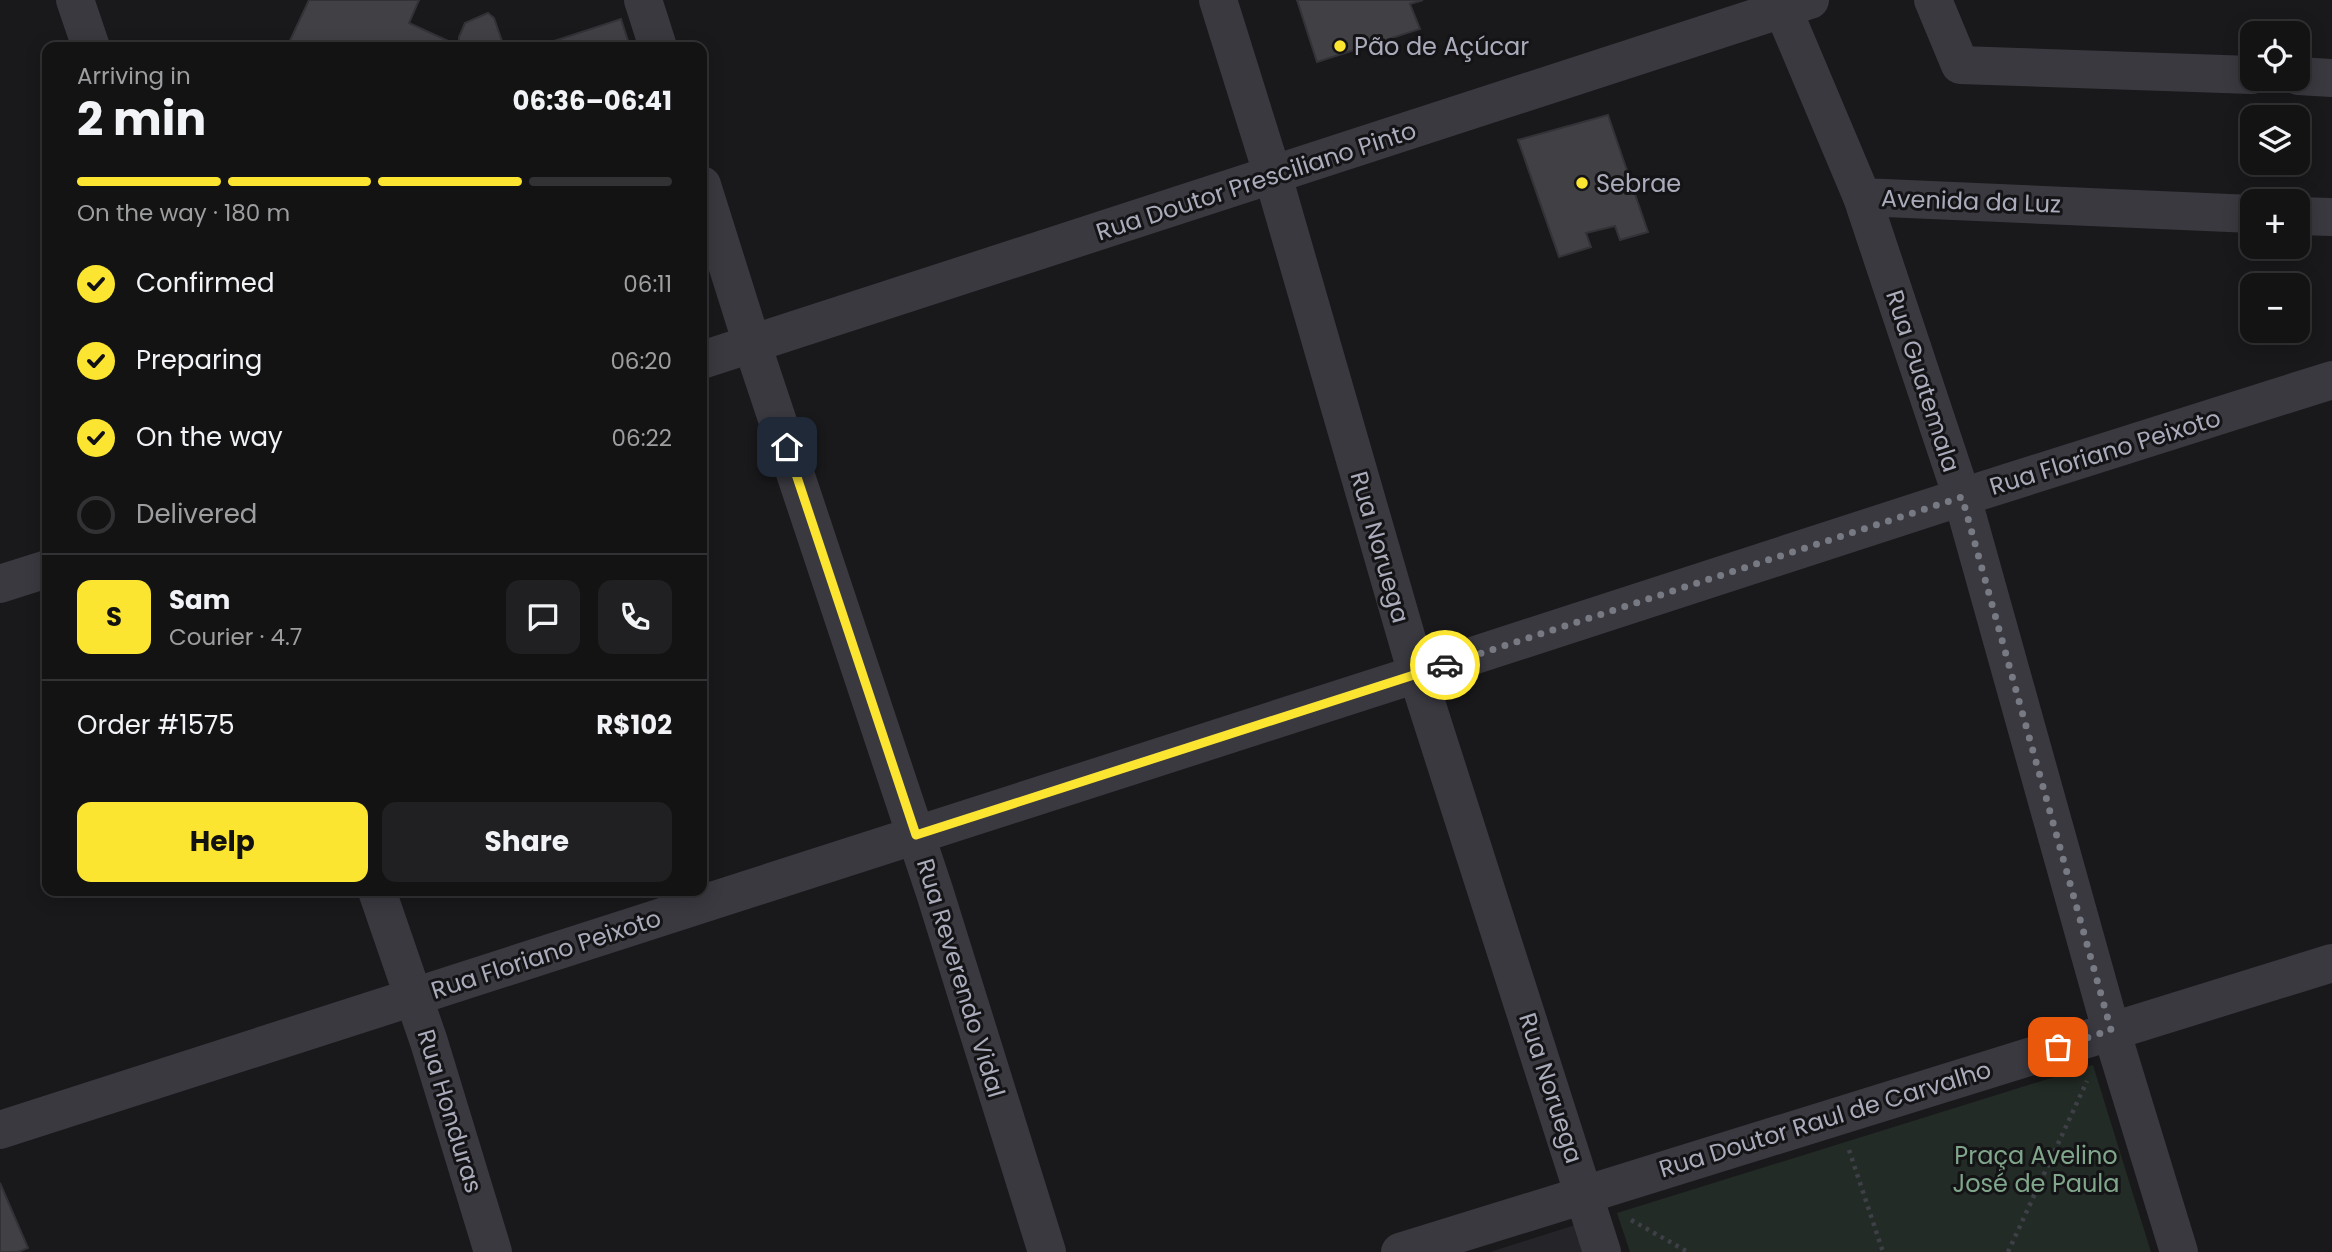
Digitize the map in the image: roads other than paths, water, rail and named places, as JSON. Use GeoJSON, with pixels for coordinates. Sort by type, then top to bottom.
{"type":"FeatureCollection","features":[{"type":"Feature","properties":{"kind":"street"},"geometry":{"type":"LineString","coordinates":[[75,0],[89,42]]}},
{"type":"Feature","properties":{"kind":"street"},"geometry":{"type":"LineString","coordinates":[[643,0],[656,42]]}},
{"type":"Feature","properties":{"kind":"street","name":"Rua Noruega"},"geometry":{"type":"LineString","coordinates":[[1218,0],[1273,176],[1417,674],[1602,1252]]}},
{"type":"Feature","properties":{"kind":"street"},"geometry":{"type":"LineString","coordinates":[[1933,0],[1960,65],[2240,75]]}},
{"type":"Feature","properties":{"kind":"street","name":"Rua Doutor Presciliano Pinto"},"geometry":{"type":"LineString","coordinates":[[707,358],[1273,176],[1791,3]]}},
{"type":"Feature","properties":{"kind":"street","name":"Avenida da Luz"},"geometry":{"type":"LineString","coordinates":[[1791,3],[1862,197],[2240,213]]}},
{"type":"Feature","properties":{"kind":"street"},"geometry":{"type":"LineString","coordinates":[[2310,77],[2332,78]]}},
{"type":"Feature","properties":{"kind":"street","name":"Rua Guatemala"},"geometry":{"type":"LineString","coordinates":[[1862,197],[1962,497],[2111,1030],[2179,1252]]}},
{"type":"Feature","properties":{"kind":"street","name":"Rua Reverendo Vidal"},"geometry":{"type":"LineString","coordinates":[[707,201],[916,835],[1047,1252]]}},
{"type":"Feature","properties":{"kind":"street"},"geometry":{"type":"LineString","coordinates":[[2310,216],[2332,217]]}},
{"type":"Feature","properties":{"kind":"street","name":"Rua Floriano Peixoto"},"geometry":{"type":"LineString","coordinates":[[0,1130],[2332,380]]}},
{"type":"Feature","properties":{"kind":"street"},"geometry":{"type":"LineString","coordinates":[[0,584],[42,571]]}},
{"type":"Feature","properties":{"kind":"street","name":"Rua Honduras"},"geometry":{"type":"LineString","coordinates":[[379,896],[414,996],[493,1252]]}},
{"type":"Feature","properties":{"kind":"street","name":"Rua Doutor Raul de Carvalho"},"geometry":{"type":"LineString","coordinates":[[1400,1252],[2332,963]]}},
{"type":"Feature","properties":{"kind":"place","name":"Pão de Açúcar"},"geometry":{"type":"Point","coordinates":[1340,46]}},
{"type":"Feature","properties":{"kind":"place","name":"Sebrae"},"geometry":{"type":"Point","coordinates":[1582,183]}},
{"type":"Feature","properties":{"kind":"park label","name":"Praça Avelino José de Paula"},"geometry":{"type":"Point","coordinates":[2036,1169]}}]}
